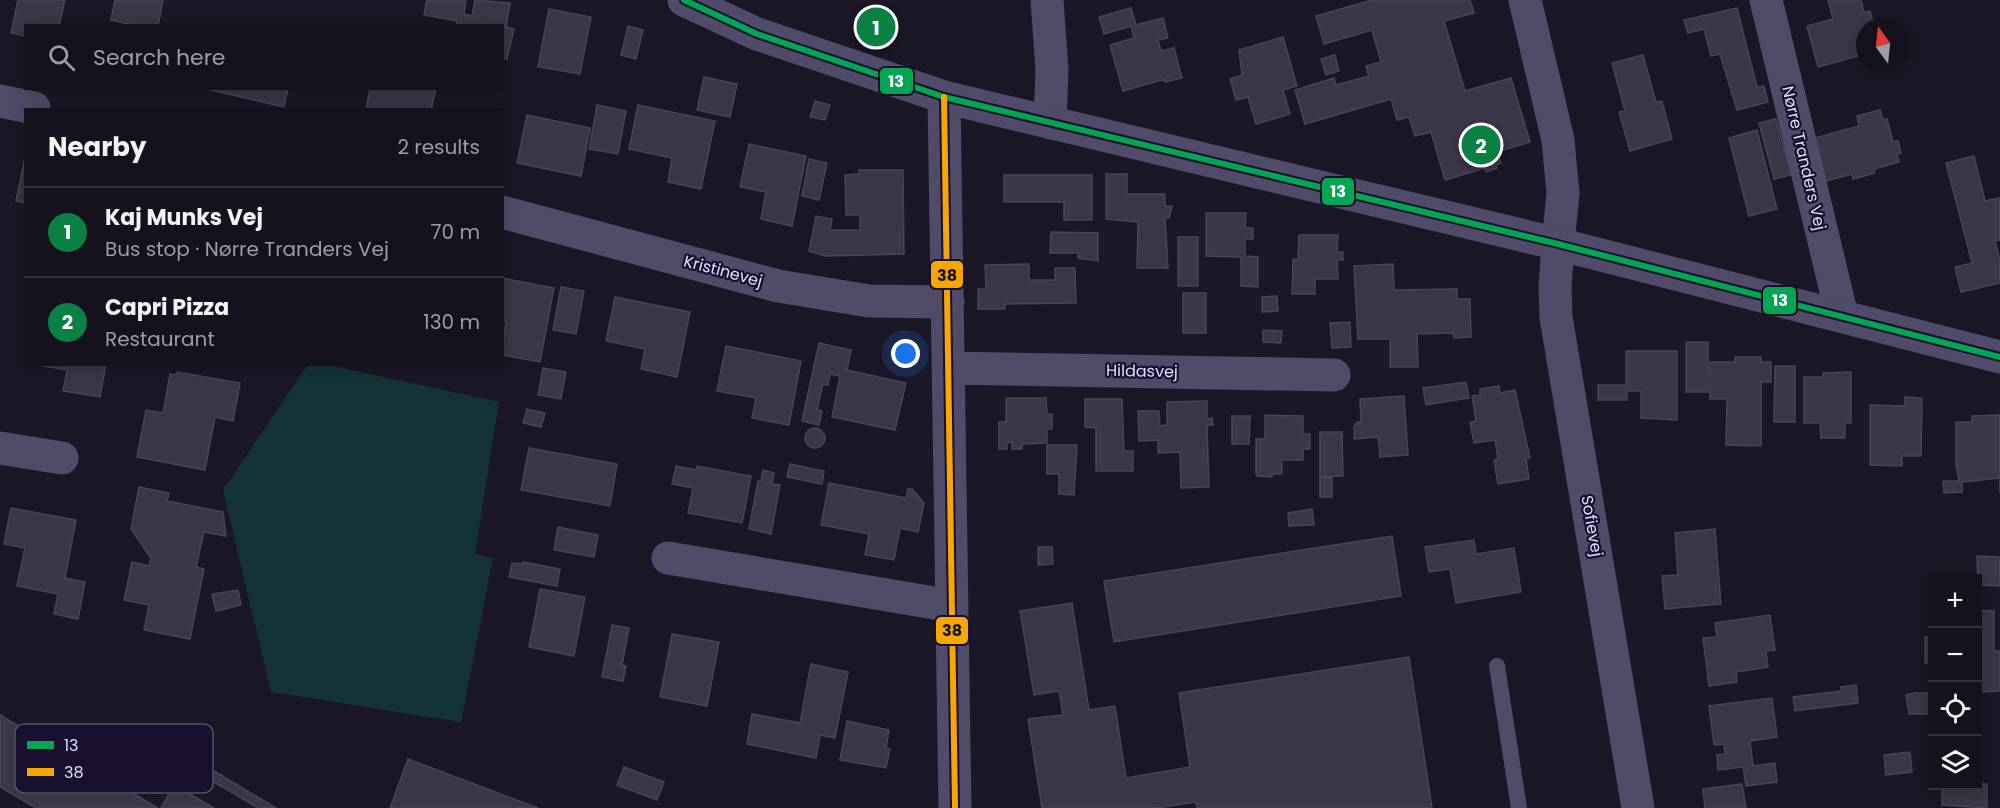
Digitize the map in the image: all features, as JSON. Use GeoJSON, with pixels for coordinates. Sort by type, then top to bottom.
{"type":"FeatureCollection","features":[{"type":"Feature","properties":{"kind":"street"},"geometry":{"type":"LineString","coordinates":[[684,0],[757,34],[944,97],[1558,244],[2000,357]]}},
{"type":"Feature","properties":{"kind":"street"},"geometry":{"type":"LineString","coordinates":[[1047,0],[1052,70],[1050,123]]}},
{"type":"Feature","properties":{"kind":"street","name":"Sofievej"},"geometry":{"type":"LineString","coordinates":[[1525,0],[1558,140],[1563,193],[1555,287],[1556,317],[1638,808]]}},
{"type":"Feature","properties":{"kind":"street","name":"Nørre Tranders Vej"},"geometry":{"type":"LineString","coordinates":[[1767,0],[1842,316]]}},
{"type":"Feature","properties":{"kind":"street"},"geometry":{"type":"LineString","coordinates":[[944,97],[955,808]]}},
{"type":"Feature","properties":{"kind":"street"},"geometry":{"type":"LineString","coordinates":[[0,101],[34,108]]}},
{"type":"Feature","properties":{"kind":"street","name":"Kristinevej"},"geometry":{"type":"LineString","coordinates":[[504,213],[778,286],[869,301],[948,302]]}},
{"type":"Feature","properties":{"kind":"street","name":"Hildasvej"},"geometry":{"type":"LineString","coordinates":[[949,368],[1334,375]]}},
{"type":"Feature","properties":{"kind":"street"},"geometry":{"type":"LineString","coordinates":[[0,448],[62,459]]}},
{"type":"Feature","properties":{"kind":"street"},"geometry":{"type":"LineString","coordinates":[[668,558],[952,606]]}},
{"type":"Feature","properties":{"kind":"lane"},"geometry":{"type":"LineString","coordinates":[[1497,666],[1519,808]]}},
{"type":"Feature","properties":{"kind":"green space"},"geometry":{"type":"Polygon","coordinates":[[[307,366],[333,366],[499,402],[475,554],[493,558],[461,722],[271,692],[223,490],[307,366]]]}},
{"type":"Feature","properties":{"kind":"building"},"geometry":{"type":"Polygon","coordinates":[[[18,0],[65,0],[59,24],[24,24],[24,36],[11,33],[18,0]]]}},
{"type":"Feature","properties":{"kind":"building"},"geometry":{"type":"Polygon","coordinates":[[[115,0],[163,0],[158,24],[128,24],[111,20],[115,0]]]}},
{"type":"Feature","properties":{"kind":"building"},"geometry":{"type":"Polygon","coordinates":[[[427,0],[466,0],[464,14],[472,16],[475,0],[510,3],[506,27],[514,29],[507,59],[504,58],[504,24],[456,24],[457,21],[424,15],[427,0]]]}},
{"type":"Feature","properties":{"kind":"building"},"geometry":{"type":"Polygon","coordinates":[[[1372,0],[1470,0],[1474,13],[1444,21],[1465,91],[1511,78],[1530,142],[1497,152],[1501,163],[1496,165],[1497,168],[1486,172],[1485,168],[1445,180],[1431,132],[1415,136],[1409,117],[1397,120],[1391,99],[1305,124],[1295,90],[1334,78],[1336,85],[1369,76],[1366,66],[1381,62],[1372,30],[1324,44],[1316,16],[1372,0]]]}},
{"type":"Feature","properties":{"kind":"building"},"geometry":{"type":"Polygon","coordinates":[[[1828,0],[1861,0],[1864,12],[1870,11],[1872,18],[1856,18],[1856,56],[1818,67],[1807,26],[1833,19],[1828,0]]]}},
{"type":"Feature","properties":{"kind":"building"},"geometry":{"type":"Polygon","coordinates":[[[1131,8],[1136,25],[1163,18],[1168,38],[1158,40],[1161,51],[1174,48],[1182,78],[1165,82],[1165,79],[1123,91],[1110,45],[1134,38],[1131,26],[1104,34],[1099,17],[1131,8]]]}},
{"type":"Feature","properties":{"kind":"building"},"geometry":{"type":"Polygon","coordinates":[[[1737,8],[1757,87],[1764,86],[1768,102],[1737,110],[1720,54],[1711,56],[1704,29],[1688,33],[1684,20],[1737,8]]]}},
{"type":"Feature","properties":{"kind":"building"},"geometry":{"type":"Polygon","coordinates":[[[549,9],[591,17],[580,74],[538,67],[549,9]]]}},
{"type":"Feature","properties":{"kind":"building"},"geometry":{"type":"Polygon","coordinates":[[[628,26],[643,30],[636,59],[621,55],[628,26]]]}},
{"type":"Feature","properties":{"kind":"building"},"geometry":{"type":"Polygon","coordinates":[[[1283,37],[1297,86],[1283,90],[1290,114],[1256,124],[1248,97],[1236,100],[1230,79],[1242,75],[1239,50],[1283,37]]]}},
{"type":"Feature","properties":{"kind":"building"},"geometry":{"type":"Polygon","coordinates":[[[1335,55],[1339,71],[1326,75],[1321,59],[1335,55]]]}},
{"type":"Feature","properties":{"kind":"building"},"geometry":{"type":"Polygon","coordinates":[[[1643,55],[1656,102],[1662,101],[1672,139],[1630,151],[1619,112],[1625,111],[1612,63],[1643,55]]]}},
{"type":"Feature","properties":{"kind":"building"},"geometry":{"type":"Polygon","coordinates":[[[704,77],[737,84],[730,117],[697,110],[704,77]]]}},
{"type":"Feature","properties":{"kind":"building"},"geometry":{"type":"Polygon","coordinates":[[[212,90],[288,90],[284,107],[212,90]]]}},
{"type":"Feature","properties":{"kind":"building"},"geometry":{"type":"Polygon","coordinates":[[[370,90],[436,90],[431,108],[366,108],[370,90]]]}},
{"type":"Feature","properties":{"kind":"building"},"geometry":{"type":"Polygon","coordinates":[[[815,101],[830,105],[825,120],[810,117],[815,101]]]}},
{"type":"Feature","properties":{"kind":"building"},"geometry":{"type":"Polygon","coordinates":[[[597,105],[626,111],[618,154],[589,149],[597,105]]]}},
{"type":"Feature","properties":{"kind":"building"},"geometry":{"type":"Polygon","coordinates":[[[638,105],[715,121],[701,189],[668,182],[672,158],[629,149],[638,105]]]}},
{"type":"Feature","properties":{"kind":"building"},"geometry":{"type":"Polygon","coordinates":[[[1880,110],[1883,120],[1887,119],[1893,142],[1898,141],[1901,153],[1897,154],[1899,162],[1874,169],[1875,173],[1853,179],[1852,174],[1826,181],[1815,138],[1859,126],[1857,116],[1880,110]]]}},
{"type":"Feature","properties":{"kind":"building"},"geometry":{"type":"Polygon","coordinates":[[[527,115],[590,128],[581,176],[517,163],[527,115]]]}},
{"type":"Feature","properties":{"kind":"building"},"geometry":{"type":"Polygon","coordinates":[[[1776,119],[1791,175],[1774,179],[1759,123],[1776,119]]]}},
{"type":"Feature","properties":{"kind":"building"},"geometry":{"type":"Polygon","coordinates":[[[1757,130],[1777,209],[1749,216],[1729,138],[1757,130]]]}},
{"type":"Feature","properties":{"kind":"building"},"geometry":{"type":"Polygon","coordinates":[[[749,144],[806,156],[792,226],[761,219],[766,192],[740,187],[749,144]]]}},
{"type":"Feature","properties":{"kind":"building"},"geometry":{"type":"Polygon","coordinates":[[[1974,156],[1985,201],[1999,198],[2000,240],[1995,241],[2000,261],[2000,283],[1961,292],[1955,267],[1972,263],[1946,163],[1974,156]]]}},
{"type":"Feature","properties":{"kind":"building"},"geometry":{"type":"Polygon","coordinates":[[[809,159],[827,163],[819,200],[802,196],[809,159]]]}},
{"type":"Feature","properties":{"kind":"building"},"geometry":{"type":"Polygon","coordinates":[[[24,162],[24,203],[16,201],[24,162]]]}},
{"type":"Feature","properties":{"kind":"building"},"geometry":{"type":"Polygon","coordinates":[[[859,170],[903,170],[904,254],[825,256],[809,251],[816,216],[832,219],[830,230],[860,230],[860,215],[846,215],[845,175],[859,174],[859,170]]]}},
{"type":"Feature","properties":{"kind":"building"},"geometry":{"type":"Polygon","coordinates":[[[1106,174],[1127,174],[1127,194],[1165,194],[1165,206],[1172,206],[1169,218],[1165,218],[1168,268],[1137,268],[1138,222],[1106,219],[1106,174]]]}},
{"type":"Feature","properties":{"kind":"building"},"geometry":{"type":"Polygon","coordinates":[[[1004,175],[1092,175],[1092,220],[1064,220],[1064,202],[1004,202],[1004,175]]]}},
{"type":"Feature","properties":{"kind":"building"},"geometry":{"type":"Polygon","coordinates":[[[1206,213],[1246,213],[1245,228],[1253,228],[1253,239],[1245,239],[1245,256],[1258,257],[1258,287],[1241,286],[1241,257],[1206,256],[1206,213]]]}},
{"type":"Feature","properties":{"kind":"building"},"geometry":{"type":"Polygon","coordinates":[[[1051,232],[1098,233],[1098,261],[1078,258],[1078,253],[1050,253],[1051,232]]]}},
{"type":"Feature","properties":{"kind":"building"},"geometry":{"type":"Polygon","coordinates":[[[1299,235],[1338,235],[1337,252],[1343,252],[1343,260],[1337,260],[1338,279],[1315,279],[1315,294],[1292,294],[1293,259],[1298,260],[1299,235]]]}},
{"type":"Feature","properties":{"kind":"building"},"geometry":{"type":"Polygon","coordinates":[[[1178,237],[1198,237],[1198,286],[1178,286],[1178,237]]]}},
{"type":"Feature","properties":{"kind":"building"},"geometry":{"type":"Polygon","coordinates":[[[1029,264],[1029,280],[1055,280],[1055,268],[1075,268],[1076,303],[1005,304],[1005,309],[978,309],[978,289],[986,289],[985,265],[1029,264]]]}},
{"type":"Feature","properties":{"kind":"building"},"geometry":{"type":"Polygon","coordinates":[[[1393,264],[1394,290],[1457,289],[1457,299],[1470,299],[1471,337],[1454,338],[1453,333],[1417,334],[1418,367],[1390,367],[1390,339],[1358,339],[1354,266],[1393,264]]]}},
{"type":"Feature","properties":{"kind":"building"},"geometry":{"type":"Polygon","coordinates":[[[504,278],[554,288],[540,362],[504,355],[506,320],[504,320],[504,278]]]}},
{"type":"Feature","properties":{"kind":"building"},"geometry":{"type":"Polygon","coordinates":[[[561,287],[584,291],[576,334],[553,330],[561,287]]]}},
{"type":"Feature","properties":{"kind":"building"},"geometry":{"type":"Polygon","coordinates":[[[1183,293],[1206,293],[1206,333],[1183,333],[1183,293]]]}},
{"type":"Feature","properties":{"kind":"building"},"geometry":{"type":"Polygon","coordinates":[[[1277,296],[1278,311],[1262,312],[1262,297],[1277,296]]]}},
{"type":"Feature","properties":{"kind":"building"},"geometry":{"type":"Polygon","coordinates":[[[615,297],[690,312],[677,377],[641,369],[645,349],[606,341],[615,297]]]}},
{"type":"Feature","properties":{"kind":"building"},"geometry":{"type":"Polygon","coordinates":[[[1350,322],[1351,347],[1332,348],[1330,323],[1350,322]]]}},
{"type":"Feature","properties":{"kind":"building"},"geometry":{"type":"Polygon","coordinates":[[[1263,330],[1282,331],[1281,343],[1263,342],[1263,330]]]}},
{"type":"Feature","properties":{"kind":"building"},"geometry":{"type":"Polygon","coordinates":[[[1686,342],[1708,342],[1708,374],[1710,374],[1710,362],[1735,362],[1735,357],[1761,357],[1761,362],[1771,362],[1771,382],[1761,382],[1761,446],[1726,445],[1727,399],[1710,399],[1710,392],[1686,392],[1686,342]]]}},
{"type":"Feature","properties":{"kind":"building"},"geometry":{"type":"Polygon","coordinates":[[[819,343],[851,350],[847,370],[906,383],[895,430],[832,417],[840,376],[830,374],[828,385],[823,384],[817,409],[822,411],[819,425],[802,421],[819,343]]]}},
{"type":"Feature","properties":{"kind":"building"},"geometry":{"type":"Polygon","coordinates":[[[726,346],[801,361],[789,425],[752,418],[756,398],[717,391],[726,346]]]}},
{"type":"Feature","properties":{"kind":"building"},"geometry":{"type":"Polygon","coordinates":[[[1626,351],[1677,351],[1677,420],[1641,418],[1641,391],[1627,391],[1627,400],[1598,400],[1598,385],[1626,385],[1626,351]]]}},
{"type":"Feature","properties":{"kind":"building"},"geometry":{"type":"Polygon","coordinates":[[[44,366],[106,366],[100,397],[63,391],[67,370],[44,366]]]}},
{"type":"Feature","properties":{"kind":"building"},"geometry":{"type":"Polygon","coordinates":[[[1775,366],[1795,366],[1795,422],[1774,422],[1775,366]]]}},
{"type":"Feature","properties":{"kind":"building"},"geometry":{"type":"Polygon","coordinates":[[[543,368],[566,372],[561,399],[538,395],[543,368]]]}},
{"type":"Feature","properties":{"kind":"building"},"geometry":{"type":"Polygon","coordinates":[[[177,372],[240,383],[233,421],[215,417],[205,470],[137,457],[146,410],[163,413],[170,374],[177,375],[177,372]]]}},
{"type":"Feature","properties":{"kind":"building"},"geometry":{"type":"Polygon","coordinates":[[[1851,372],[1851,423],[1845,423],[1845,438],[1821,438],[1820,423],[1804,423],[1804,377],[1823,377],[1823,373],[1851,372]]]}},
{"type":"Feature","properties":{"kind":"building"},"geometry":{"type":"Polygon","coordinates":[[[1466,382],[1469,398],[1426,405],[1423,388],[1466,382]]]}},
{"type":"Feature","properties":{"kind":"building"},"geometry":{"type":"Polygon","coordinates":[[[1499,386],[1500,393],[1515,390],[1530,458],[1526,459],[1529,479],[1498,484],[1494,460],[1498,459],[1495,440],[1474,443],[1470,422],[1476,421],[1472,396],[1480,395],[1480,389],[1499,386]]]}},
{"type":"Feature","properties":{"kind":"building"},"geometry":{"type":"Polygon","coordinates":[[[1404,396],[1408,455],[1380,457],[1378,437],[1354,439],[1354,427],[1357,422],[1361,422],[1360,399],[1404,396]]]}},
{"type":"Feature","properties":{"kind":"building"},"geometry":{"type":"Polygon","coordinates":[[[1905,397],[1922,398],[1921,456],[1902,456],[1902,466],[1870,465],[1870,405],[1905,406],[1905,397]]]}},
{"type":"Feature","properties":{"kind":"building"},"geometry":{"type":"Polygon","coordinates":[[[1006,398],[1046,398],[1047,414],[1052,414],[1052,429],[1047,429],[1047,443],[1022,444],[1022,449],[1012,449],[1012,442],[1007,443],[1007,449],[999,449],[999,422],[1006,422],[1006,398]]]}},
{"type":"Feature","properties":{"kind":"building"},"geometry":{"type":"Polygon","coordinates":[[[1085,399],[1122,399],[1124,451],[1133,451],[1133,471],[1096,471],[1096,428],[1085,427],[1085,399]]]}},
{"type":"Feature","properties":{"kind":"building"},"geometry":{"type":"Polygon","coordinates":[[[1207,401],[1207,419],[1212,418],[1213,425],[1207,425],[1209,487],[1181,488],[1180,452],[1158,453],[1158,440],[1139,441],[1138,411],[1159,411],[1160,426],[1167,425],[1167,402],[1207,401]]]}},
{"type":"Feature","properties":{"kind":"building"},"geometry":{"type":"Polygon","coordinates":[[[527,409],[545,413],[541,427],[523,423],[527,409]]]}},
{"type":"Feature","properties":{"kind":"building"},"geometry":{"type":"Polygon","coordinates":[[[1265,415],[1303,416],[1303,434],[1310,434],[1310,449],[1303,449],[1303,460],[1282,460],[1282,474],[1272,474],[1272,477],[1257,476],[1256,473],[1256,439],[1265,439],[1265,415]]]}},
{"type":"Feature","properties":{"kind":"building"},"geometry":{"type":"Polygon","coordinates":[[[2000,415],[2000,478],[1962,482],[1962,492],[1944,493],[1943,481],[1959,481],[1956,465],[1956,422],[1972,422],[1972,416],[2000,415]]]}},
{"type":"Feature","properties":{"kind":"building"},"geometry":{"type":"Polygon","coordinates":[[[1232,416],[1250,416],[1249,444],[1232,444],[1232,416]]]}},
{"type":"Feature","properties":{"kind":"building"},"geometry":{"type":"Polygon","coordinates":[[[815,428],[822,431],[825,438],[822,445],[815,448],[808,445],[805,438],[808,431],[815,428]]]}},
{"type":"Feature","properties":{"kind":"building"},"geometry":{"type":"Polygon","coordinates":[[[1320,432],[1342,432],[1343,476],[1320,477],[1320,432]]]}},
{"type":"Feature","properties":{"kind":"building"},"geometry":{"type":"Polygon","coordinates":[[[1047,445],[1077,445],[1074,495],[1059,494],[1059,474],[1047,474],[1047,445]]]}},
{"type":"Feature","properties":{"kind":"building"},"geometry":{"type":"Polygon","coordinates":[[[529,448],[617,464],[610,506],[521,490],[529,448]]]}},
{"type":"Feature","properties":{"kind":"building"},"geometry":{"type":"Polygon","coordinates":[[[790,464],[824,471],[822,484],[787,477],[790,464]]]}},
{"type":"Feature","properties":{"kind":"building"},"geometry":{"type":"Polygon","coordinates":[[[676,466],[696,470],[697,466],[751,476],[742,523],[688,513],[693,488],[672,484],[676,466]]]}},
{"type":"Feature","properties":{"kind":"building"},"geometry":{"type":"Polygon","coordinates":[[[763,470],[774,473],[772,484],[780,485],[771,534],[749,529],[758,481],[761,481],[763,470]]]}},
{"type":"Feature","properties":{"kind":"building"},"geometry":{"type":"Polygon","coordinates":[[[1320,478],[1332,478],[1332,497],[1320,497],[1320,478]]]}},
{"type":"Feature","properties":{"kind":"building"},"geometry":{"type":"Polygon","coordinates":[[[829,483],[906,498],[908,489],[912,489],[924,503],[918,532],[900,528],[894,560],[865,555],[869,534],[821,525],[829,483]]]}},
{"type":"Feature","properties":{"kind":"building"},"geometry":{"type":"Polygon","coordinates":[[[139,487],[169,493],[167,501],[223,512],[226,536],[204,532],[196,567],[204,569],[190,639],[144,630],[149,605],[124,600],[132,562],[149,566],[151,558],[131,529],[139,487]]]}},
{"type":"Feature","properties":{"kind":"building"},"geometry":{"type":"Polygon","coordinates":[[[11,508],[76,520],[65,578],[85,582],[78,619],[54,614],[58,594],[17,586],[25,548],[4,544],[11,508]]]}},
{"type":"Feature","properties":{"kind":"building"},"geometry":{"type":"Polygon","coordinates":[[[1312,509],[1314,525],[1289,526],[1288,513],[1312,509]]]}},
{"type":"Feature","properties":{"kind":"building"},"geometry":{"type":"Polygon","coordinates":[[[558,527],[598,535],[594,557],[554,550],[558,527]]]}},
{"type":"Feature","properties":{"kind":"building"},"geometry":{"type":"Polygon","coordinates":[[[1715,529],[1721,604],[1665,609],[1662,576],[1678,575],[1675,533],[1715,529]]]}},
{"type":"Feature","properties":{"kind":"building"},"geometry":{"type":"Polygon","coordinates":[[[1392,536],[1401,596],[1114,642],[1104,581],[1392,536]]]}},
{"type":"Feature","properties":{"kind":"building"},"geometry":{"type":"Polygon","coordinates":[[[1474,540],[1476,554],[1514,548],[1521,592],[1456,603],[1450,569],[1429,572],[1425,547],[1474,540]]]}},
{"type":"Feature","properties":{"kind":"building"},"geometry":{"type":"Polygon","coordinates":[[[1038,547],[1052,547],[1053,564],[1038,565],[1038,547]]]}},
{"type":"Feature","properties":{"kind":"building"},"geometry":{"type":"Polygon","coordinates":[[[1977,556],[2000,557],[2000,586],[1982,585],[1982,574],[1978,574],[1977,556]]]}},
{"type":"Feature","properties":{"kind":"building"},"geometry":{"type":"Polygon","coordinates":[[[523,562],[560,569],[557,586],[509,577],[512,563],[522,564],[523,562]]]}},
{"type":"Feature","properties":{"kind":"building"},"geometry":{"type":"Polygon","coordinates":[[[540,589],[585,597],[574,656],[529,647],[540,589]]]}},
{"type":"Feature","properties":{"kind":"building"},"geometry":{"type":"Polygon","coordinates":[[[238,590],[241,605],[216,611],[212,594],[238,590]]]}},
{"type":"Feature","properties":{"kind":"building"},"geometry":{"type":"Polygon","coordinates":[[[1072,603],[1089,710],[1115,706],[1126,778],[1190,767],[1179,693],[1409,657],[1432,808],[1197,808],[1196,802],[1158,808],[1042,808],[1028,719],[1063,715],[1059,691],[1034,695],[1020,611],[1072,603]]]}},
{"type":"Feature","properties":{"kind":"building"},"geometry":{"type":"Polygon","coordinates":[[[1982,610],[1994,611],[1994,651],[2000,651],[2000,691],[1982,692],[1982,610]]]}},
{"type":"Feature","properties":{"kind":"building"},"geometry":{"type":"Polygon","coordinates":[[[1770,615],[1775,650],[1766,651],[1768,667],[1736,672],[1737,682],[1709,686],[1703,638],[1717,637],[1715,623],[1770,615]]]}},
{"type":"Feature","properties":{"kind":"building"},"geometry":{"type":"Polygon","coordinates":[[[612,625],[629,628],[622,665],[626,666],[623,681],[602,677],[612,625]]]}},
{"type":"Feature","properties":{"kind":"building"},"geometry":{"type":"Polygon","coordinates":[[[672,634],[719,642],[707,706],[660,697],[672,634]]]}},
{"type":"Feature","properties":{"kind":"building"},"geometry":{"type":"Polygon","coordinates":[[[1925,637],[1928,637],[1928,663],[1925,663],[1925,637]]]}},
{"type":"Feature","properties":{"kind":"building"},"geometry":{"type":"Polygon","coordinates":[[[811,664],[848,672],[835,738],[820,735],[816,758],[747,744],[752,714],[800,723],[811,664]]]}},
{"type":"Feature","properties":{"kind":"building"},"geometry":{"type":"Polygon","coordinates":[[[1856,685],[1858,703],[1795,711],[1793,697],[1841,691],[1841,687],[1856,685]]]}},
{"type":"Feature","properties":{"kind":"building"},"geometry":{"type":"Polygon","coordinates":[[[1928,693],[1928,714],[1909,714],[1906,695],[1928,693]]]}},
{"type":"Feature","properties":{"kind":"building"},"geometry":{"type":"Polygon","coordinates":[[[1772,698],[1777,737],[1750,741],[1753,766],[1775,763],[1777,782],[1746,786],[1743,767],[1718,770],[1717,755],[1725,754],[1724,744],[1714,745],[1709,706],[1772,698]]]}},
{"type":"Feature","properties":{"kind":"building"},"geometry":{"type":"Polygon","coordinates":[[[0,715],[15,724],[15,793],[133,793],[158,808],[36,808],[0,787],[0,715]]]}},
{"type":"Feature","properties":{"kind":"building"},"geometry":{"type":"Polygon","coordinates":[[[847,721],[889,730],[886,748],[890,749],[886,768],[840,760],[847,721]]]}},
{"type":"Feature","properties":{"kind":"building"},"geometry":{"type":"Polygon","coordinates":[[[1910,752],[1912,772],[1886,775],[1884,755],[1910,752]]]}},
{"type":"Feature","properties":{"kind":"building"},"geometry":{"type":"Polygon","coordinates":[[[408,759],[538,808],[390,808],[408,759]]]}},
{"type":"Feature","properties":{"kind":"building"},"geometry":{"type":"Polygon","coordinates":[[[624,767],[664,782],[657,800],[617,785],[624,767]]]}},
{"type":"Feature","properties":{"kind":"building"},"geometry":{"type":"Polygon","coordinates":[[[214,771],[276,808],[258,808],[213,781],[214,771]]]}},
{"type":"Feature","properties":{"kind":"building"},"geometry":{"type":"Polygon","coordinates":[[[1742,784],[1746,808],[1705,808],[1703,789],[1742,784]]]}},
{"type":"Feature","properties":{"kind":"building"},"geometry":{"type":"Polygon","coordinates":[[[1982,784],[1987,784],[1987,808],[1942,805],[1942,790],[1982,790],[1982,784]]]}},
{"type":"Feature","properties":{"kind":"building"},"geometry":{"type":"Polygon","coordinates":[[[169,793],[188,793],[214,808],[161,808],[169,793]]]}},
{"type":"Feature","properties":{"kind":"transit line","name":"13"},"geometry":{"type":"LineString","coordinates":[[684,0],[757,34],[944,97],[1558,244],[2000,357]]}},
{"type":"Feature","properties":{"kind":"transit line","name":"38"},"geometry":{"type":"LineString","coordinates":[[944,97],[955,808]]}},
{"type":"Feature","properties":{"kind":"place","name":"Kaj Munks Vej"},"geometry":{"type":"Point","coordinates":[876,27]}},
{"type":"Feature","properties":{"kind":"place","name":"Capri Pizza"},"geometry":{"type":"Point","coordinates":[1481,145]}}]}
